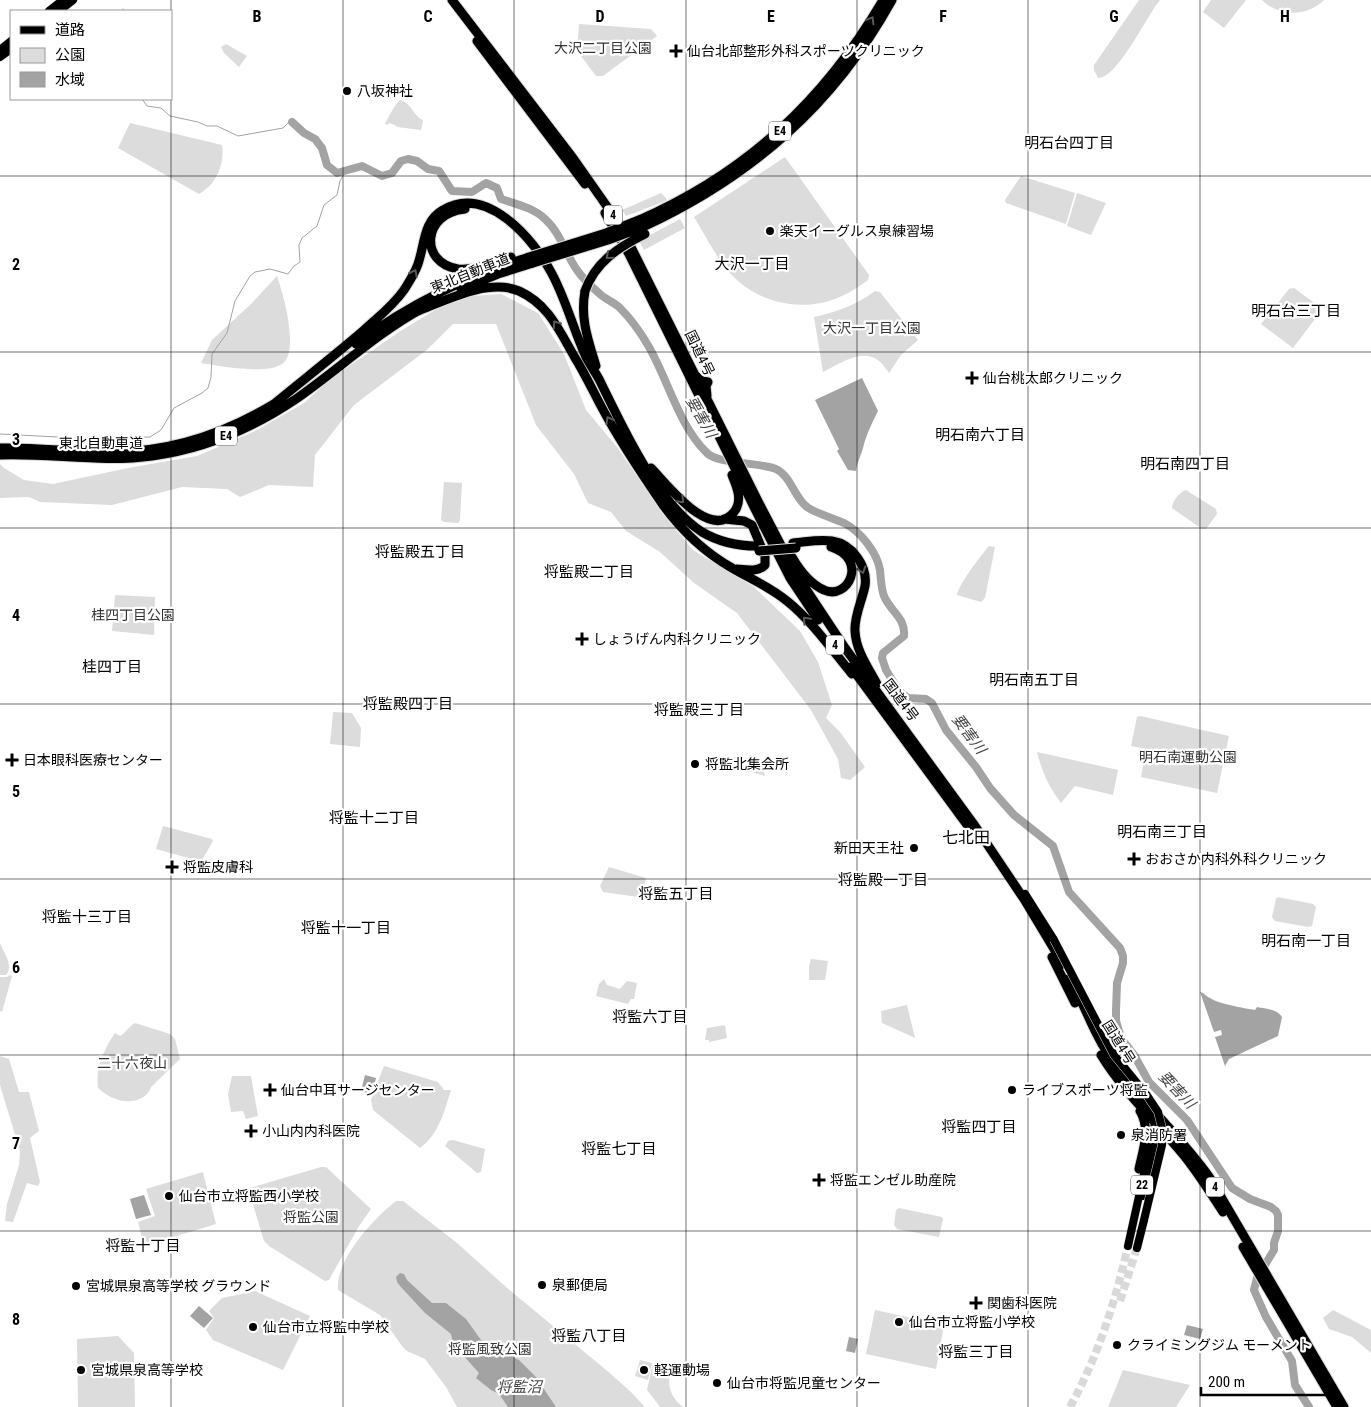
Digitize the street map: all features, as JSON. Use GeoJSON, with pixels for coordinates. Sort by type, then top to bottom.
{"type":"FeatureCollection","features":[{"type":"Feature","properties":{"kind":"highway","name":"国道4号"},"geometry":{"type":"LineString","coordinates":[[445,0],[582,180],[610,221],[629,254],[728,454]]}},
{"type":"Feature","properties":{"kind":"highway","name":"国道4号"},"geometry":{"type":"LineString","coordinates":[[452,0],[568,151],[620,225],[707,399],[728,454]]}},
{"type":"Feature","properties":{"kind":"highway","name":"東北自動車道"},"geometry":{"type":"LineString","coordinates":[[0,448],[108,452],[152,449],[175,445],[214,434],[254,416],[290,394],[382,324],[414,305],[469,278],[570,244],[642,227],[726,173],[784,127],[828,80],[857,42],[883,0]]}},
{"type":"Feature","properties":{"kind":"highway","name":"東北自動車道"},"geometry":{"type":"LineString","coordinates":[[0,455],[108,460],[130,459],[177,452],[216,440],[258,422],[295,400],[373,340],[418,311],[530,258],[608,240],[642,227],[699,198],[741,172],[779,141],[819,102],[864,46],[892,0]]}},
{"type":"Feature","properties":{"kind":"highway"},"geometry":{"type":"LineString","coordinates":[[274,404],[350,342],[396,300],[415,272],[430,220],[435,215],[449,206],[466,203],[477,204],[496,211],[515,225],[535,246],[552,272],[586,357],[636,452],[669,500],[683,516],[701,531],[729,543],[758,549]]}},
{"type":"Feature","properties":{"kind":"highway"},"geometry":{"type":"LineString","coordinates":[[530,258],[458,269],[448,266],[436,256],[432,249],[432,230],[442,217],[456,210],[470,209],[486,213],[513,230],[542,266],[558,296],[580,354],[581,366]]}},
{"type":"Feature","properties":{"kind":"highway"},"geometry":{"type":"LineString","coordinates":[[600,381],[585,331],[583,312],[585,291],[589,280],[597,268],[607,258],[627,244],[642,227]]}},
{"type":"Feature","properties":{"kind":"highway"},"geometry":{"type":"LineString","coordinates":[[418,311],[485,288],[518,290],[531,298],[550,315],[561,330],[612,426],[682,529],[698,545],[732,568],[768,587],[788,601],[883,711]]}},
{"type":"Feature","properties":{"kind":"highway"},"geometry":{"type":"LineString","coordinates":[[636,452],[700,516],[714,520],[744,521],[752,525],[766,560],[765,565],[759,569],[750,570],[732,568]]}},
{"type":"Feature","properties":{"kind":"highway"},"geometry":{"type":"LineString","coordinates":[[724,519],[734,512],[739,498],[734,466],[728,454]]}},
{"type":"Feature","properties":{"kind":"highway","name":"国道4号"},"geometry":{"type":"LineString","coordinates":[[734,466],[760,506],[796,574],[818,610],[975,826],[1024,899],[1056,951],[1106,1051],[1159,1121],[1225,1214],[1344,1407]]}},
{"type":"Feature","properties":{"kind":"highway","name":"国道4号"},"geometry":{"type":"LineString","coordinates":[[734,466],[790,578],[816,618],[999,870],[1050,954],[1108,1066],[1128,1091],[1159,1121]]}},
{"type":"Feature","properties":{"kind":"highway"},"geometry":{"type":"LineString","coordinates":[[664,505],[686,528],[709,542],[728,547],[758,549],[794,546],[826,546],[845,553],[852,567],[848,583],[840,590],[830,592],[812,581],[795,562],[760,506]]}},
{"type":"Feature","properties":{"kind":"highway"},"geometry":{"type":"LineString","coordinates":[[794,546],[823,540],[834,541],[848,548],[858,559],[865,574],[865,583],[855,625],[856,642],[861,656],[902,725]]}},
{"type":"Feature","properties":{"kind":"highway"},"geometry":{"type":"LineString","coordinates":[[1128,1091],[1130,1098],[1141,1113],[1146,1125],[1146,1140],[1139,1168]]}},
{"type":"Feature","properties":{"kind":"highway","name":"国道4号"},"geometry":{"type":"LineString","coordinates":[[1263,1275],[1337,1407]]}},
{"type":"Feature","properties":{"kind":"main road"},"geometry":{"type":"LineString","coordinates":[[50,10],[63,0]]}},
{"type":"Feature","properties":{"kind":"main road"},"geometry":{"type":"LineString","coordinates":[[60,10],[73,0]]}},
{"type":"Feature","properties":{"kind":"main road"},"geometry":{"type":"LineString","coordinates":[[0,50],[10,42]]}},
{"type":"Feature","properties":{"kind":"main road","name":"22"},"geometry":{"type":"LineString","coordinates":[[975,826],[998,853],[1054,940],[1114,1055],[1158,1112],[1162,1128],[1162,1145],[1144,1220],[1132,1247],[1159,1121]]}},
{"type":"Feature","properties":{"kind":"green space"},"geometry":{"type":"Polygon","coordinates":[[[1139,0],[1160,0],[1123,58],[1106,75],[1098,78],[1094,65],[1139,0]]]}},
{"type":"Feature","properties":{"kind":"green space"},"geometry":{"type":"Polygon","coordinates":[[[1211,0],[1246,0],[1224,28],[1203,12],[1211,0]]]}},
{"type":"Feature","properties":{"kind":"green space"},"geometry":{"type":"Polygon","coordinates":[[[1262,0],[1324,0],[1310,10],[1293,13],[1276,10],[1262,0]]]}},
{"type":"Feature","properties":{"kind":"green space","name":"大沢二丁目公園"},"geometry":{"type":"Polygon","coordinates":[[[579,24],[651,29],[657,36],[603,76],[596,76],[572,44],[578,39],[579,24]]]}},
{"type":"Feature","properties":{"kind":"green space"},"geometry":{"type":"Polygon","coordinates":[[[226,44],[247,56],[239,67],[224,53],[221,47],[226,44]]]}},
{"type":"Feature","properties":{"kind":"green space"},"geometry":{"type":"Polygon","coordinates":[[[400,100],[408,104],[419,118],[423,120],[421,130],[397,127],[389,123],[388,125],[385,124],[400,100]]]}},
{"type":"Feature","properties":{"kind":"green space"},"geometry":{"type":"Polygon","coordinates":[[[130,123],[222,145],[221,166],[215,180],[199,194],[118,148],[130,123]]]}},
{"type":"Feature","properties":{"kind":"green space","name":"楽天イーグルス泉練習場"},"geometry":{"type":"Polygon","coordinates":[[[785,157],[869,275],[868,280],[859,287],[829,301],[816,304],[788,304],[774,301],[748,289],[725,266],[694,217],[785,157]]]}},
{"type":"Feature","properties":{"kind":"green space"},"geometry":{"type":"Polygon","coordinates":[[[1021,176],[1075,193],[1066,224],[1006,203],[1005,200],[1021,176]]]}},
{"type":"Feature","properties":{"kind":"green space"},"geometry":{"type":"Polygon","coordinates":[[[661,193],[667,199],[666,201],[626,216],[622,210],[661,193]]]}},
{"type":"Feature","properties":{"kind":"green space"},"geometry":{"type":"Polygon","coordinates":[[[1077,193],[1106,203],[1091,235],[1067,226],[1077,193]]]}},
{"type":"Feature","properties":{"kind":"green space"},"geometry":{"type":"Polygon","coordinates":[[[680,219],[685,228],[644,250],[639,241],[680,219]]]}},
{"type":"Feature","properties":{"kind":"green space"},"geometry":{"type":"Polygon","coordinates":[[[277,276],[286,308],[290,335],[290,348],[282,364],[265,369],[254,369],[230,368],[201,363],[212,340],[252,303],[277,276]]]}},
{"type":"Feature","properties":{"kind":"green space"},"geometry":{"type":"Polygon","coordinates":[[[1294,288],[1320,307],[1321,311],[1293,348],[1261,324],[1289,289],[1294,288]]]}},
{"type":"Feature","properties":{"kind":"green space","name":"大沢一丁目公園"},"geometry":{"type":"Polygon","coordinates":[[[875,291],[880,292],[918,340],[901,355],[889,373],[879,361],[865,356],[850,359],[823,372],[814,317],[846,307],[875,291]]]}},
{"type":"Feature","properties":{"kind":"green space"},"geometry":{"type":"Polygon","coordinates":[[[501,294],[538,313],[564,354],[586,410],[617,447],[662,513],[693,550],[754,587],[800,631],[818,662],[832,705],[826,718],[840,732],[865,767],[850,780],[841,778],[838,759],[811,710],[737,613],[694,583],[660,552],[626,531],[611,512],[588,503],[574,474],[536,425],[496,324],[453,324],[428,349],[354,405],[315,455],[313,487],[269,485],[240,497],[227,489],[182,487],[112,505],[40,502],[29,497],[0,498],[0,464],[24,480],[53,484],[197,456],[255,431],[304,403],[342,371],[402,330],[440,307],[471,296],[501,294]]]}},
{"type":"Feature","properties":{"kind":"green space"},"geometry":{"type":"Polygon","coordinates":[[[444,482],[462,483],[460,520],[458,523],[441,520],[444,482]]]}},
{"type":"Feature","properties":{"kind":"green space"},"geometry":{"type":"Polygon","coordinates":[[[1186,490],[1216,509],[1217,514],[1206,529],[1202,529],[1172,508],[1177,497],[1186,490]]]}},
{"type":"Feature","properties":{"kind":"green space"},"geometry":{"type":"Polygon","coordinates":[[[989,546],[995,547],[985,598],[981,602],[957,595],[966,577],[989,546]]]}},
{"type":"Feature","properties":{"kind":"green space","name":"桂四丁目公園"},"geometry":{"type":"Polygon","coordinates":[[[115,595],[155,597],[154,635],[112,631],[115,595]]]}},
{"type":"Feature","properties":{"kind":"green space"},"geometry":{"type":"Polygon","coordinates":[[[333,712],[352,713],[361,728],[360,747],[330,744],[333,712]]]}},
{"type":"Feature","properties":{"kind":"green space","name":"明石南運動公園"},"geometry":{"type":"Polygon","coordinates":[[[1140,716],[1229,736],[1217,793],[1141,777],[1146,749],[1131,746],[1137,717],[1140,716]]]}},
{"type":"Feature","properties":{"kind":"green space"},"geometry":{"type":"Polygon","coordinates":[[[1037,752],[1118,770],[1113,795],[1075,786],[1061,803],[1046,779],[1037,752]]]}},
{"type":"Feature","properties":{"kind":"green space"},"geometry":{"type":"Polygon","coordinates":[[[713,756],[756,759],[763,767],[765,776],[711,760],[713,756]]]}},
{"type":"Feature","properties":{"kind":"green space"},"geometry":{"type":"Polygon","coordinates":[[[163,826],[212,839],[213,841],[202,860],[199,861],[156,849],[163,826]]]}},
{"type":"Feature","properties":{"kind":"green space"},"geometry":{"type":"Polygon","coordinates":[[[609,867],[646,878],[642,895],[638,897],[603,892],[600,886],[609,867]]]}},
{"type":"Feature","properties":{"kind":"green space"},"geometry":{"type":"Polygon","coordinates":[[[1278,897],[1313,904],[1316,907],[1312,926],[1308,927],[1275,921],[1272,917],[1278,897]]]}},
{"type":"Feature","properties":{"kind":"green space"},"geometry":{"type":"Polygon","coordinates":[[[0,943],[9,964],[6,975],[0,975],[0,943]]]}},
{"type":"Feature","properties":{"kind":"green space"},"geometry":{"type":"Polygon","coordinates":[[[811,959],[828,961],[825,980],[809,980],[811,959]]]}},
{"type":"Feature","properties":{"kind":"green space"},"geometry":{"type":"Polygon","coordinates":[[[9,975],[12,976],[2,1012],[0,1011],[0,977],[7,977],[9,975]]]}},
{"type":"Feature","properties":{"kind":"green space"},"geometry":{"type":"Polygon","coordinates":[[[604,979],[607,985],[620,989],[627,981],[637,983],[634,999],[631,999],[628,1004],[596,996],[599,984],[604,979]]]}},
{"type":"Feature","properties":{"kind":"green space"},"geometry":{"type":"Polygon","coordinates":[[[907,1005],[915,1038],[882,1023],[881,1011],[907,1005]]]}},
{"type":"Feature","properties":{"kind":"green space","name":"二十六夜山"},"geometry":{"type":"Polygon","coordinates":[[[135,1023],[170,1034],[175,1039],[180,1059],[151,1087],[146,1095],[136,1100],[126,1101],[109,1096],[98,1088],[97,1080],[104,1052],[115,1033],[120,1036],[135,1023]]]}},
{"type":"Feature","properties":{"kind":"green space"},"geometry":{"type":"Polygon","coordinates":[[[725,1025],[727,1038],[709,1042],[709,1040],[705,1040],[707,1028],[725,1025]]]}},
{"type":"Feature","properties":{"kind":"green space"},"geometry":{"type":"Polygon","coordinates":[[[0,1056],[9,1059],[19,1092],[29,1092],[39,1131],[30,1138],[40,1182],[38,1186],[27,1183],[13,1222],[5,1221],[7,1204],[19,1165],[20,1151],[0,1085],[0,1056]]]}},
{"type":"Feature","properties":{"kind":"green space"},"geometry":{"type":"Polygon","coordinates":[[[384,1066],[438,1082],[444,1090],[451,1090],[436,1129],[420,1148],[373,1110],[371,1100],[384,1066]]]}},
{"type":"Feature","properties":{"kind":"green space"},"geometry":{"type":"Polygon","coordinates":[[[232,1076],[251,1076],[258,1116],[246,1119],[243,1111],[231,1112],[228,1094],[232,1076]]]}},
{"type":"Feature","properties":{"kind":"green space"},"geometry":{"type":"Polygon","coordinates":[[[453,1140],[485,1149],[481,1172],[477,1173],[445,1146],[448,1141],[453,1140]]]}},
{"type":"Feature","properties":{"kind":"green space","name":"将監公園"},"geometry":{"type":"Polygon","coordinates":[[[326,1167],[371,1209],[359,1226],[329,1280],[325,1281],[264,1241],[249,1191],[250,1188],[326,1167]]]}},
{"type":"Feature","properties":{"kind":"green space"},"geometry":{"type":"Polygon","coordinates":[[[203,1172],[216,1224],[144,1246],[138,1222],[155,1216],[146,1189],[203,1172]]]}},
{"type":"Feature","properties":{"kind":"green space","name":"将監風致公園"},"geometry":{"type":"Polygon","coordinates":[[[396,1201],[403,1201],[457,1243],[506,1287],[605,1369],[645,1407],[457,1407],[446,1387],[425,1359],[407,1351],[380,1315],[338,1290],[339,1278],[349,1253],[367,1229],[396,1201]]]}},
{"type":"Feature","properties":{"kind":"green space"},"geometry":{"type":"Polygon","coordinates":[[[899,1208],[942,1217],[939,1237],[897,1229],[894,1225],[896,1210],[899,1208]]]}},
{"type":"Feature","properties":{"kind":"green space"},"geometry":{"type":"Polygon","coordinates":[[[255,1291],[310,1316],[283,1370],[213,1340],[206,1330],[214,1318],[209,1311],[222,1298],[255,1291]]]}},
{"type":"Feature","properties":{"kind":"green space"},"geometry":{"type":"Polygon","coordinates":[[[875,1310],[944,1325],[936,1369],[866,1354],[875,1310]]]}},
{"type":"Feature","properties":{"kind":"green space"},"geometry":{"type":"Polygon","coordinates":[[[1333,1310],[1371,1330],[1371,1353],[1352,1337],[1329,1329],[1323,1318],[1333,1310]]]}},
{"type":"Feature","properties":{"kind":"green space"},"geometry":{"type":"Polygon","coordinates":[[[118,1336],[134,1353],[135,1407],[78,1407],[77,1339],[118,1336]]]}},
{"type":"Feature","properties":{"kind":"green space","name":"軽運動場"},"geometry":{"type":"Polygon","coordinates":[[[640,1360],[652,1363],[648,1380],[635,1376],[640,1360]]]}},
{"type":"Feature","properties":{"kind":"green space"},"geometry":{"type":"Polygon","coordinates":[[[653,1363],[671,1368],[670,1389],[675,1399],[683,1407],[660,1407],[647,1390],[653,1363]]]}},
{"type":"Feature","properties":{"kind":"green space"},"geometry":{"type":"Polygon","coordinates":[[[1123,1370],[1190,1385],[1176,1407],[1108,1407],[1123,1370]]]}},
{"type":"Feature","properties":{"kind":"water"},"geometry":{"type":"Polygon","coordinates":[[[862,378],[878,411],[866,438],[856,471],[848,470],[837,451],[839,449],[815,400],[862,378]]]}},
{"type":"Feature","properties":{"kind":"water"},"geometry":{"type":"Polygon","coordinates":[[[1200,992],[1225,1004],[1255,1010],[1257,1007],[1277,1012],[1282,1017],[1278,1036],[1229,1059],[1225,1066],[1215,1037],[1222,1035],[1221,1030],[1214,1032],[1200,992]]]}},
{"type":"Feature","properties":{"kind":"water"},"geometry":{"type":"Polygon","coordinates":[[[365,1075],[376,1078],[372,1095],[361,1091],[365,1075]]]}},
{"type":"Feature","properties":{"kind":"water"},"geometry":{"type":"Polygon","coordinates":[[[144,1195],[151,1215],[136,1219],[130,1199],[144,1195]]]}},
{"type":"Feature","properties":{"kind":"water","name":"将監沼"},"geometry":{"type":"Polygon","coordinates":[[[400,1273],[404,1274],[407,1280],[432,1303],[446,1303],[466,1319],[481,1340],[503,1347],[511,1356],[519,1360],[536,1377],[556,1407],[508,1407],[499,1394],[476,1378],[479,1373],[453,1344],[451,1334],[425,1313],[400,1286],[396,1277],[400,1273]]]}},
{"type":"Feature","properties":{"kind":"water"},"geometry":{"type":"Polygon","coordinates":[[[199,1306],[213,1318],[204,1328],[190,1316],[199,1306]]]}},
{"type":"Feature","properties":{"kind":"water"},"geometry":{"type":"Polygon","coordinates":[[[1187,1325],[1203,1329],[1200,1339],[1184,1335],[1187,1325]]]}},
{"type":"Feature","properties":{"kind":"water"},"geometry":{"type":"Polygon","coordinates":[[[849,1337],[858,1339],[855,1353],[846,1351],[849,1337]]]}},
{"type":"Feature","properties":{"kind":"waterway"},"geometry":{"type":"LineString","coordinates":[[143,100],[147,106],[161,108],[170,116],[198,122],[207,126],[217,126],[238,136],[283,128],[289,122],[292,122]]}},
{"type":"Feature","properties":{"kind":"waterway","name":"要害川"},"geometry":{"type":"LineString","coordinates":[[292,122],[304,133],[315,139],[322,148],[327,165],[337,173],[362,166],[382,176],[392,173],[401,161],[408,159],[417,161],[428,169],[439,171],[452,191],[472,192],[486,183],[497,188],[501,199],[541,215],[555,230],[582,277],[601,295],[620,308],[639,331],[656,360],[681,416],[697,442],[707,453],[719,459],[776,469],[785,476],[807,507],[844,523],[856,531],[872,549],[880,570],[884,596],[903,624],[904,630],[904,636],[883,653],[882,658],[886,670],[899,691],[908,698],[926,699],[932,703],[946,730],[976,767],[990,788],[1014,815],[1053,846],[1069,892],[1120,948],[1123,956],[1123,963],[1117,983],[1116,1011],[1116,1021],[1121,1038],[1134,1055],[1149,1082],[1187,1120],[1232,1188],[1276,1211],[1278,1215],[1278,1231],[1274,1250],[1257,1278],[1254,1290],[1266,1317],[1292,1361],[1295,1385],[1309,1407]]}},
{"type":"Feature","properties":{"kind":"waterway"},"geometry":{"type":"LineString","coordinates":[[0,434],[77,438],[150,437],[161,430],[174,408],[208,388],[211,377],[212,354],[227,333],[235,301],[250,276],[255,272],[270,269],[288,274],[300,262],[299,245],[302,238],[317,226],[324,205],[337,195],[340,181],[345,172]]}},
{"type":"Feature","properties":{"kind":"tunnel"},"geometry":{"type":"LineString","coordinates":[[1070,1407],[1105,1329],[1128,1246]]}},
{"type":"Feature","properties":{"kind":"tunnel"},"geometry":{"type":"LineString","coordinates":[[1120,1301],[1137,1248]]}},
{"type":"Feature","properties":{"kind":"place","name":"仙台北部整形外科スポーツクリニック"},"geometry":{"type":"Point","coordinates":[676,51]}},
{"type":"Feature","properties":{"kind":"place","name":"八坂神社"},"geometry":{"type":"Point","coordinates":[347,91]}},
{"type":"Feature","properties":{"kind":"place","name":"楽天イーグルス泉練習場"},"geometry":{"type":"Point","coordinates":[770,231]}},
{"type":"Feature","properties":{"kind":"place","name":"仙台桃太郎クリニック"},"geometry":{"type":"Point","coordinates":[972,378]}},
{"type":"Feature","properties":{"kind":"place","name":"しょうげん内科クリニック"},"geometry":{"type":"Point","coordinates":[582,639]}},
{"type":"Feature","properties":{"kind":"place","name":"日本眼科医療センター"},"geometry":{"type":"Point","coordinates":[12,760]}},
{"type":"Feature","properties":{"kind":"place","name":"将監北集会所"},"geometry":{"type":"Point","coordinates":[695,764]}},
{"type":"Feature","properties":{"kind":"place","name":"新田天王社"},"geometry":{"type":"Point","coordinates":[914,848]}},
{"type":"Feature","properties":{"kind":"place","name":"おおさか内科外科クリニック"},"geometry":{"type":"Point","coordinates":[1134,859]}},
{"type":"Feature","properties":{"kind":"place","name":"将監皮膚科"},"geometry":{"type":"Point","coordinates":[172,867]}},
{"type":"Feature","properties":{"kind":"place","name":"仙台中耳サージセンター"},"geometry":{"type":"Point","coordinates":[270,1090]}},
{"type":"Feature","properties":{"kind":"place","name":"ライブスポーツ将監"},"geometry":{"type":"Point","coordinates":[1012,1090]}},
{"type":"Feature","properties":{"kind":"place","name":"小山内内科医院"},"geometry":{"type":"Point","coordinates":[251,1131]}},
{"type":"Feature","properties":{"kind":"place","name":"泉消防署"},"geometry":{"type":"Point","coordinates":[1121,1135]}},
{"type":"Feature","properties":{"kind":"place","name":"将監エンゼル助産院"},"geometry":{"type":"Point","coordinates":[819,1180]}},
{"type":"Feature","properties":{"kind":"place","name":"仙台市立将監西小学校"},"geometry":{"type":"Point","coordinates":[169,1196]}},
{"type":"Feature","properties":{"kind":"place","name":"泉郵便局"},"geometry":{"type":"Point","coordinates":[542,1285]}},
{"type":"Feature","properties":{"kind":"place","name":"宮城県泉高等学校 グラウンド"},"geometry":{"type":"Point","coordinates":[76,1286]}},
{"type":"Feature","properties":{"kind":"place","name":"関歯科医院"},"geometry":{"type":"Point","coordinates":[976,1303]}},
{"type":"Feature","properties":{"kind":"place","name":"仙台市立将監小学校"},"geometry":{"type":"Point","coordinates":[899,1322]}},
{"type":"Feature","properties":{"kind":"place","name":"仙台市立将監中学校"},"geometry":{"type":"Point","coordinates":[253,1327]}},
{"type":"Feature","properties":{"kind":"place","name":"クライミングジム モーメント"},"geometry":{"type":"Point","coordinates":[1117,1345]}},
{"type":"Feature","properties":{"kind":"place","name":"宮城県泉高等学校"},"geometry":{"type":"Point","coordinates":[81,1370]}},
{"type":"Feature","properties":{"kind":"place","name":"軽運動場"},"geometry":{"type":"Point","coordinates":[644,1370]}},
{"type":"Feature","properties":{"kind":"place","name":"仙台市将監児童センター"},"geometry":{"type":"Point","coordinates":[717,1383]}},
{"type":"Feature","properties":{"kind":"district","name":"明石台四丁目"},"geometry":{"type":"Point","coordinates":[1069,143]}},
{"type":"Feature","properties":{"kind":"district","name":"大沢一丁目"},"geometry":{"type":"Point","coordinates":[752,264]}},
{"type":"Feature","properties":{"kind":"district","name":"明石台三丁目"},"geometry":{"type":"Point","coordinates":[1296,311]}},
{"type":"Feature","properties":{"kind":"district","name":"明石南六丁目"},"geometry":{"type":"Point","coordinates":[980,435]}},
{"type":"Feature","properties":{"kind":"district","name":"明石南四丁目"},"geometry":{"type":"Point","coordinates":[1185,464]}},
{"type":"Feature","properties":{"kind":"district","name":"将監殿五丁目"},"geometry":{"type":"Point","coordinates":[420,552]}},
{"type":"Feature","properties":{"kind":"district","name":"将監殿二丁目"},"geometry":{"type":"Point","coordinates":[589,572]}},
{"type":"Feature","properties":{"kind":"district","name":"桂四丁目"},"geometry":{"type":"Point","coordinates":[112,667]}},
{"type":"Feature","properties":{"kind":"district","name":"明石南五丁目"},"geometry":{"type":"Point","coordinates":[1034,680]}},
{"type":"Feature","properties":{"kind":"district","name":"将監殿四丁目"},"geometry":{"type":"Point","coordinates":[408,704]}},
{"type":"Feature","properties":{"kind":"district","name":"将監殿三丁目"},"geometry":{"type":"Point","coordinates":[699,710]}},
{"type":"Feature","properties":{"kind":"district","name":"将監十二丁目"},"geometry":{"type":"Point","coordinates":[374,818]}},
{"type":"Feature","properties":{"kind":"district","name":"明石南三丁目"},"geometry":{"type":"Point","coordinates":[1162,832]}},
{"type":"Feature","properties":{"kind":"district","name":"七北田"},"geometry":{"type":"Point","coordinates":[966,837]}},
{"type":"Feature","properties":{"kind":"district","name":"将監殿一丁目"},"geometry":{"type":"Point","coordinates":[883,880]}},
{"type":"Feature","properties":{"kind":"district","name":"将監五丁目"},"geometry":{"type":"Point","coordinates":[676,894]}},
{"type":"Feature","properties":{"kind":"district","name":"将監十三丁目"},"geometry":{"type":"Point","coordinates":[87,917]}},
{"type":"Feature","properties":{"kind":"district","name":"将監十一丁目"},"geometry":{"type":"Point","coordinates":[346,928]}},
{"type":"Feature","properties":{"kind":"district","name":"明石南一丁目"},"geometry":{"type":"Point","coordinates":[1306,941]}},
{"type":"Feature","properties":{"kind":"district","name":"将監六丁目"},"geometry":{"type":"Point","coordinates":[650,1017]}},
{"type":"Feature","properties":{"kind":"district","name":"将監四丁目"},"geometry":{"type":"Point","coordinates":[979,1127]}},
{"type":"Feature","properties":{"kind":"district","name":"将監七丁目"},"geometry":{"type":"Point","coordinates":[619,1149]}},
{"type":"Feature","properties":{"kind":"district","name":"将監十丁目"},"geometry":{"type":"Point","coordinates":[143,1246]}},
{"type":"Feature","properties":{"kind":"district","name":"将監八丁目"},"geometry":{"type":"Point","coordinates":[589,1336]}},
{"type":"Feature","properties":{"kind":"district","name":"将監三丁目"},"geometry":{"type":"Point","coordinates":[976,1352]}}]}
